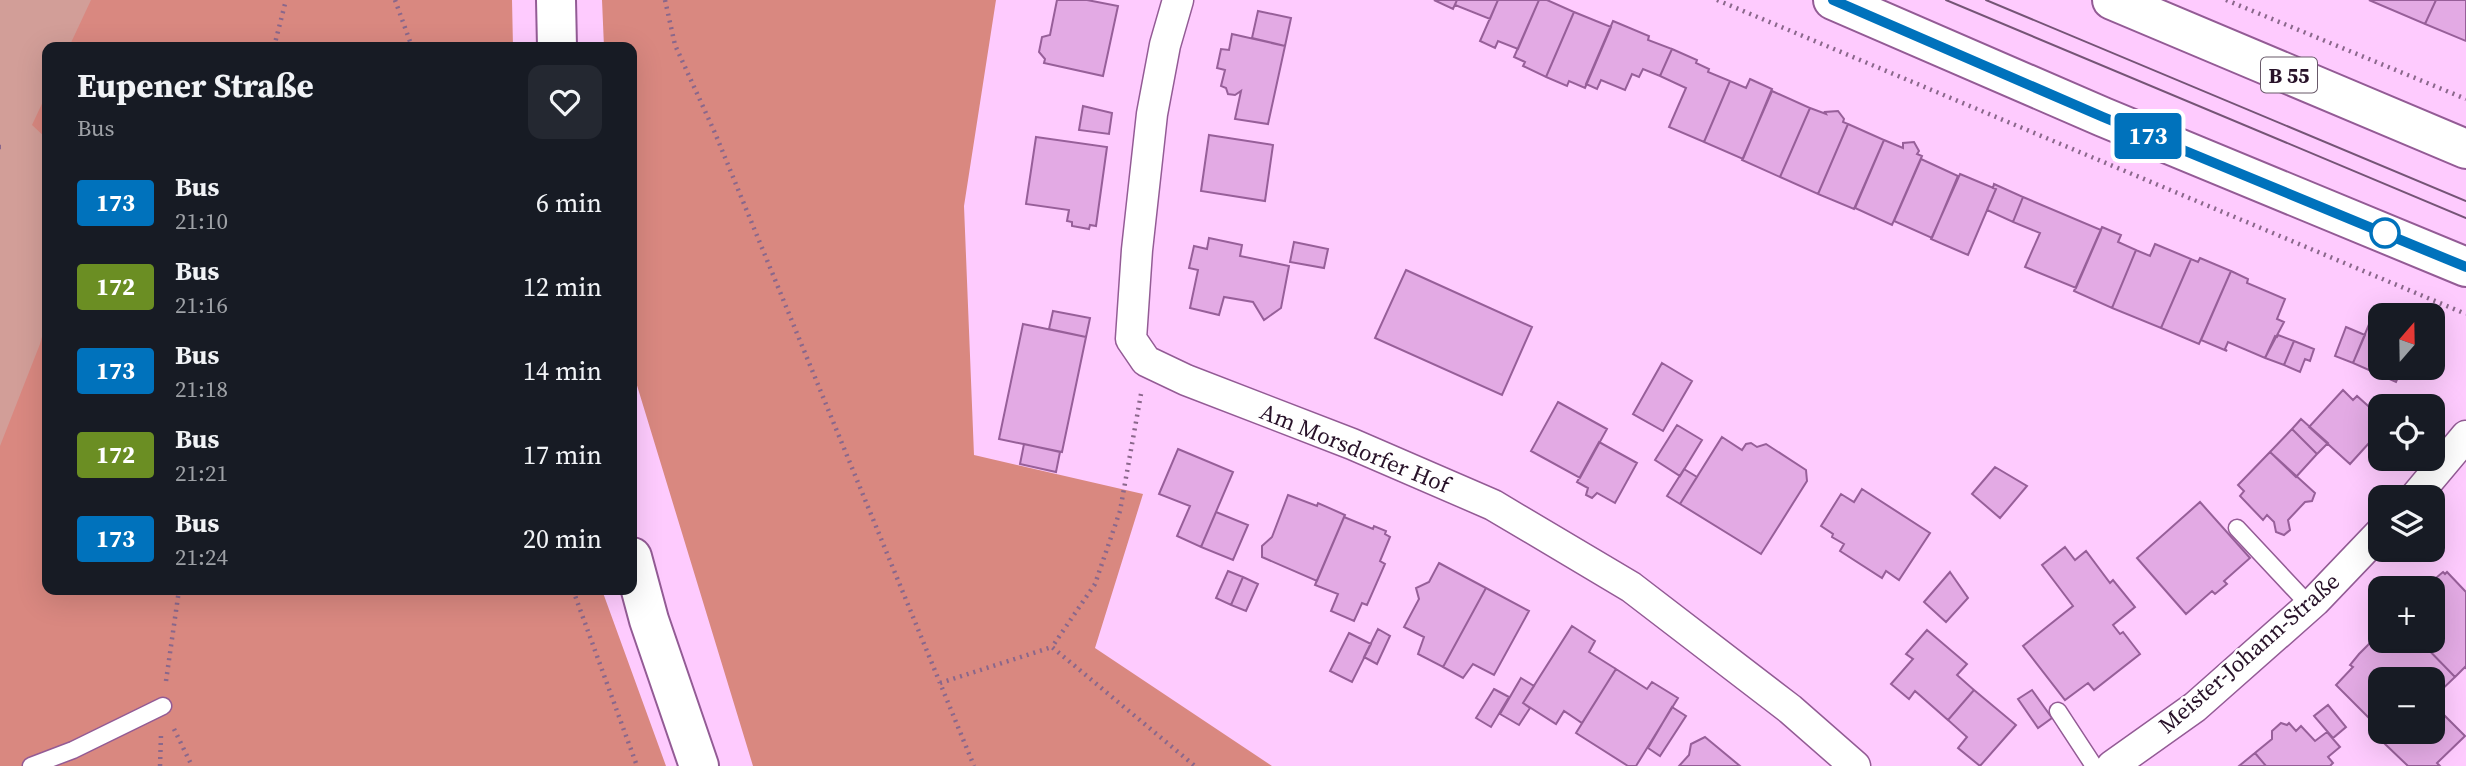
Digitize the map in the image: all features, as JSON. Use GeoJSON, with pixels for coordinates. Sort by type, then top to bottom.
{"type":"FeatureCollection","features":[{"type":"Feature","properties":{"kind":"main road"},"geometry":{"type":"LineString","coordinates":[[556,0],[557,42]]}},
{"type":"Feature","properties":{"kind":"main road"},"geometry":{"type":"LineString","coordinates":[[1833,0],[2103,117],[2466,267]]}},
{"type":"Feature","properties":{"kind":"main road","name":"B 55"},"geometry":{"type":"LineString","coordinates":[[2112,0],[2466,149]]}},
{"type":"Feature","properties":{"kind":"main road"},"geometry":{"type":"LineString","coordinates":[[637,576],[649,620],[699,766]]}},
{"type":"Feature","properties":{"kind":"street"},"geometry":{"type":"LineString","coordinates":[[1146,361],[1132,340],[1137,250],[1152,114],[1165,45],[1178,0]]}},
{"type":"Feature","properties":{"kind":"street","name":"Am Morsdorfer Hof"},"geometry":{"type":"LineString","coordinates":[[1146,361],[1186,380],[1352,444],[1493,505],[1631,587],[1790,709],[1855,766]]}},
{"type":"Feature","properties":{"kind":"street"},"geometry":{"type":"LineString","coordinates":[[2425,485],[2466,436]]}},
{"type":"Feature","properties":{"kind":"street","name":"Meister-Johann-Straße"},"geometry":{"type":"LineString","coordinates":[[2112,766],[2195,707],[2310,606],[2368,546]]}},
{"type":"Feature","properties":{"kind":"lane"},"geometry":{"type":"LineString","coordinates":[[2237,528],[2310,606]]}},
{"type":"Feature","properties":{"kind":"lane"},"geometry":{"type":"LineString","coordinates":[[31,766],[74,750],[163,706]]}},
{"type":"Feature","properties":{"kind":"lane"},"geometry":{"type":"LineString","coordinates":[[2058,712],[2094,766]]}},
{"type":"Feature","properties":{"kind":"path"},"geometry":{"type":"LineString","coordinates":[[275,42],[286,0]]}},
{"type":"Feature","properties":{"kind":"path"},"geometry":{"type":"LineString","coordinates":[[395,0],[410,42]]}},
{"type":"Feature","properties":{"kind":"path"},"geometry":{"type":"LineString","coordinates":[[665,0],[675,45],[715,133],[974,766]]}},
{"type":"Feature","properties":{"kind":"path"},"geometry":{"type":"LineString","coordinates":[[1717,0],[2466,314]]}},
{"type":"Feature","properties":{"kind":"path"},"geometry":{"type":"LineString","coordinates":[[2226,0],[2466,99]]}},
{"type":"Feature","properties":{"kind":"path"},"geometry":{"type":"LineString","coordinates":[[940,683],[1052,647],[1095,584],[1116,523],[1146,361]]}},
{"type":"Feature","properties":{"kind":"path"},"geometry":{"type":"LineString","coordinates":[[160,766],[163,706],[178,595]]}},
{"type":"Feature","properties":{"kind":"path"},"geometry":{"type":"LineString","coordinates":[[575,595],[637,766]]}},
{"type":"Feature","properties":{"kind":"path"},"geometry":{"type":"LineString","coordinates":[[1052,647],[1195,766]]}},
{"type":"Feature","properties":{"kind":"path"},"geometry":{"type":"LineString","coordinates":[[163,706],[192,766]]}},
{"type":"Feature","properties":{"kind":"shaded area"},"geometry":{"type":"Polygon","coordinates":[[[0,0],[273,0],[261,42],[42,42],[42,595],[46,595],[0,766],[0,0]]]}},
{"type":"Feature","properties":{"kind":"shaded area"},"geometry":{"type":"Polygon","coordinates":[[[91,0],[512,0],[513,42],[71,42],[91,0]]]}},
{"type":"Feature","properties":{"kind":"shaded area"},"geometry":{"type":"Polygon","coordinates":[[[602,0],[996,0],[964,206],[974,455],[1143,494],[1095,648],[1272,766],[753,766],[637,385],[637,42],[604,42],[602,0]]]}},
{"type":"Feature","properties":{"kind":"shaded area"},"geometry":{"type":"Polygon","coordinates":[[[42,104],[42,134],[32,125],[42,104]]]}},
{"type":"Feature","properties":{"kind":"shaded area"},"geometry":{"type":"Polygon","coordinates":[[[42,337],[42,595],[604,595],[666,766],[0,766],[0,446],[42,337]]]}},
{"type":"Feature","properties":{"kind":"building"},"geometry":{"type":"Polygon","coordinates":[[[1057,0],[1087,0],[1118,6],[1103,76],[1044,63],[1045,59],[1039,52],[1042,37],[1050,35],[1057,0]]]}},
{"type":"Feature","properties":{"kind":"building"},"geometry":{"type":"Polygon","coordinates":[[[1434,0],[1457,0],[1453,9],[1434,0]]]}},
{"type":"Feature","properties":{"kind":"building"},"geometry":{"type":"Polygon","coordinates":[[[1457,0],[1498,0],[1490,19],[1455,5],[1457,0]]]}},
{"type":"Feature","properties":{"kind":"building"},"geometry":{"type":"Polygon","coordinates":[[[1498,0],[1539,0],[1518,49],[1498,41],[1495,48],[1480,41],[1498,0]]]}},
{"type":"Feature","properties":{"kind":"building"},"geometry":{"type":"Polygon","coordinates":[[[1539,0],[1547,0],[1574,12],[1546,77],[1523,66],[1525,62],[1514,57],[1539,0]]]}},
{"type":"Feature","properties":{"kind":"building"},"geometry":{"type":"Polygon","coordinates":[[[2369,0],[2436,0],[2425,24],[2369,0]]]}},
{"type":"Feature","properties":{"kind":"building"},"geometry":{"type":"Polygon","coordinates":[[[2436,0],[2466,0],[2466,41],[2425,24],[2436,0]]]}},
{"type":"Feature","properties":{"kind":"building"},"geometry":{"type":"Polygon","coordinates":[[[1258,11],[1291,18],[1285,46],[1252,38],[1258,11]]]}},
{"type":"Feature","properties":{"kind":"building"},"geometry":{"type":"Polygon","coordinates":[[[1574,12],[1611,27],[1585,88],[1569,81],[1567,86],[1546,77],[1574,12]]]}},
{"type":"Feature","properties":{"kind":"building"},"geometry":{"type":"Polygon","coordinates":[[[1613,21],[1649,36],[1648,40],[1672,49],[1660,76],[1643,69],[1639,77],[1632,74],[1625,90],[1601,80],[1597,89],[1586,84],[1613,21]]]}},
{"type":"Feature","properties":{"kind":"building"},"geometry":{"type":"Polygon","coordinates":[[[1232,34],[1285,46],[1268,124],[1235,119],[1241,91],[1235,95],[1228,94],[1226,88],[1221,86],[1225,70],[1217,68],[1221,49],[1229,50],[1232,34]]]}},
{"type":"Feature","properties":{"kind":"building"},"geometry":{"type":"Polygon","coordinates":[[[1672,49],[1697,60],[1696,63],[1709,69],[1708,72],[1730,81],[1704,142],[1669,127],[1686,88],[1660,76],[1672,49]]]}},
{"type":"Feature","properties":{"kind":"building"},"geometry":{"type":"Polygon","coordinates":[[[1750,79],[1772,89],[1743,159],[1704,142],[1730,81],[1746,88],[1750,79]]]}},
{"type":"Feature","properties":{"kind":"building"},"geometry":{"type":"Polygon","coordinates":[[[1772,91],[1810,108],[1780,177],[1742,160],[1772,91]]]}},
{"type":"Feature","properties":{"kind":"building"},"geometry":{"type":"Polygon","coordinates":[[[1083,106],[1112,113],[1109,134],[1079,130],[1083,106]]]}},
{"type":"Feature","properties":{"kind":"building"},"geometry":{"type":"Polygon","coordinates":[[[1810,108],[1826,114],[1825,112],[1838,111],[1844,119],[1843,122],[1848,124],[1818,194],[1780,177],[1810,108]]]}},
{"type":"Feature","properties":{"kind":"building"},"geometry":{"type":"Polygon","coordinates":[[[1848,124],[1884,140],[1854,209],[1818,194],[1848,124]]]}},
{"type":"Feature","properties":{"kind":"building"},"geometry":{"type":"Polygon","coordinates":[[[1209,135],[1273,145],[1265,201],[1201,191],[1209,135]]]}},
{"type":"Feature","properties":{"kind":"building"},"geometry":{"type":"Polygon","coordinates":[[[1036,137],[1107,147],[1096,226],[1090,225],[1089,229],[1072,226],[1072,222],[1067,221],[1069,210],[1026,204],[1036,137]]]}},
{"type":"Feature","properties":{"kind":"building"},"geometry":{"type":"Polygon","coordinates":[[[1884,140],[1903,148],[1903,143],[1914,142],[1919,151],[1917,154],[1922,156],[1892,225],[1855,208],[1884,140]]]}},
{"type":"Feature","properties":{"kind":"building"},"geometry":{"type":"Polygon","coordinates":[[[1921,159],[1958,176],[1932,238],[1894,221],[1921,159]]]}},
{"type":"Feature","properties":{"kind":"building"},"geometry":{"type":"Polygon","coordinates":[[[1960,174],[1996,189],[1968,255],[1931,239],[1960,174]]]}},
{"type":"Feature","properties":{"kind":"building"},"geometry":{"type":"Polygon","coordinates":[[[1994,184],[2023,197],[2013,222],[1987,210],[1996,189],[1993,188],[1994,184]]]}},
{"type":"Feature","properties":{"kind":"building"},"geometry":{"type":"Polygon","coordinates":[[[2023,197],[2101,230],[2076,288],[2025,267],[2040,233],[2013,222],[2023,197]]]}},
{"type":"Feature","properties":{"kind":"building"},"geometry":{"type":"Polygon","coordinates":[[[2102,227],[2121,235],[2118,242],[2136,250],[2112,308],[2074,291],[2102,227]]]}},
{"type":"Feature","properties":{"kind":"building"},"geometry":{"type":"Polygon","coordinates":[[[1209,238],[1242,245],[1240,256],[1289,266],[1281,308],[1264,320],[1253,302],[1224,297],[1219,315],[1190,308],[1198,270],[1189,268],[1194,246],[1207,249],[1209,238]]]}},
{"type":"Feature","properties":{"kind":"building"},"geometry":{"type":"Polygon","coordinates":[[[1294,242],[1328,249],[1324,268],[1290,262],[1294,242]]]}},
{"type":"Feature","properties":{"kind":"building"},"geometry":{"type":"Polygon","coordinates":[[[2155,244],[2191,259],[2161,328],[2112,308],[2136,250],[2150,256],[2155,244]]]}},
{"type":"Feature","properties":{"kind":"building"},"geometry":{"type":"Polygon","coordinates":[[[2200,258],[2231,271],[2199,344],[2161,328],[2191,259],[2198,262],[2200,258]]]}},
{"type":"Feature","properties":{"kind":"building"},"geometry":{"type":"Polygon","coordinates":[[[1406,270],[1532,327],[1502,395],[1375,338],[1406,270]]]}},
{"type":"Feature","properties":{"kind":"building"},"geometry":{"type":"Polygon","coordinates":[[[2231,271],[2248,279],[2247,283],[2285,299],[2277,319],[2284,322],[2265,358],[2228,342],[2225,349],[2227,351],[2201,340],[2231,271]]]}},
{"type":"Feature","properties":{"kind":"building"},"geometry":{"type":"Polygon","coordinates":[[[1053,311],[1090,318],[1086,337],[1049,329],[1053,311]]]}},
{"type":"Feature","properties":{"kind":"building"},"geometry":{"type":"Polygon","coordinates":[[[1023,324],[1086,337],[1062,452],[999,439],[1023,324]]]}},
{"type":"Feature","properties":{"kind":"building"},"geometry":{"type":"Polygon","coordinates":[[[2346,327],[2365,335],[2353,363],[2335,356],[2346,327]]]}},
{"type":"Feature","properties":{"kind":"building"},"geometry":{"type":"Polygon","coordinates":[[[2368,327],[2368,370],[2353,363],[2368,327]]]}},
{"type":"Feature","properties":{"kind":"building"},"geometry":{"type":"Polygon","coordinates":[[[2275,336],[2294,341],[2284,365],[2265,358],[2275,336]]]}},
{"type":"Feature","properties":{"kind":"building"},"geometry":{"type":"Polygon","coordinates":[[[2294,341],[2314,349],[2310,361],[2305,359],[2300,372],[2284,365],[2294,341]]]}},
{"type":"Feature","properties":{"kind":"building"},"geometry":{"type":"Polygon","coordinates":[[[1662,363],[1692,381],[1663,431],[1633,414],[1662,363]]]}},
{"type":"Feature","properties":{"kind":"building"},"geometry":{"type":"Polygon","coordinates":[[[2343,390],[2353,400],[2357,396],[2368,406],[2368,444],[2350,464],[2309,427],[2343,390]]]}},
{"type":"Feature","properties":{"kind":"building"},"geometry":{"type":"Polygon","coordinates":[[[1558,402],[1607,429],[1580,478],[1531,451],[1558,402]]]}},
{"type":"Feature","properties":{"kind":"building"},"geometry":{"type":"Polygon","coordinates":[[[2301,419],[2328,443],[2317,454],[2292,429],[2301,419]]]}},
{"type":"Feature","properties":{"kind":"building"},"geometry":{"type":"Polygon","coordinates":[[[1677,425],[1702,440],[1680,476],[1655,460],[1677,425]]]}},
{"type":"Feature","properties":{"kind":"building"},"geometry":{"type":"Polygon","coordinates":[[[2292,429],[2317,454],[2296,477],[2270,452],[2292,429]]]}},
{"type":"Feature","properties":{"kind":"building"},"geometry":{"type":"Polygon","coordinates":[[[1722,437],[1742,450],[1746,444],[1751,443],[1757,447],[1766,444],[1806,470],[1807,481],[1761,554],[1680,504],[1722,437]]]}},
{"type":"Feature","properties":{"kind":"building"},"geometry":{"type":"Polygon","coordinates":[[[1599,442],[1637,463],[1615,503],[1597,493],[1592,498],[1586,495],[1588,488],[1577,482],[1599,442]]]}},
{"type":"Feature","properties":{"kind":"building"},"geometry":{"type":"Polygon","coordinates":[[[1024,444],[1060,452],[1056,472],[1020,464],[1024,444]]]}},
{"type":"Feature","properties":{"kind":"building"},"geometry":{"type":"Polygon","coordinates":[[[1178,449],[1233,472],[1201,547],[1177,536],[1190,506],[1159,494],[1178,449]]]}},
{"type":"Feature","properties":{"kind":"building"},"geometry":{"type":"Polygon","coordinates":[[[2270,452],[2315,493],[2312,501],[2305,502],[2288,520],[2290,530],[2284,535],[2276,532],[2274,522],[2267,515],[2263,520],[2240,496],[2244,491],[2238,485],[2270,452]]]}},
{"type":"Feature","properties":{"kind":"building"},"geometry":{"type":"Polygon","coordinates":[[[1995,467],[2027,486],[2000,518],[1972,494],[1995,467]]]}},
{"type":"Feature","properties":{"kind":"building"},"geometry":{"type":"Polygon","coordinates":[[[1684,469],[1697,477],[1680,504],[1667,496],[1684,469]]]}},
{"type":"Feature","properties":{"kind":"building"},"geometry":{"type":"Polygon","coordinates":[[[1862,489],[1930,533],[1899,580],[1886,571],[1882,578],[1840,551],[1844,544],[1821,526],[1841,494],[1854,502],[1862,489]]]}},
{"type":"Feature","properties":{"kind":"building"},"geometry":{"type":"Polygon","coordinates":[[[1288,495],[1317,506],[1318,503],[1345,515],[1317,581],[1262,557],[1262,546],[1272,537],[1288,495]]]}},
{"type":"Feature","properties":{"kind":"building"},"geometry":{"type":"Polygon","coordinates":[[[2200,502],[2250,558],[2224,581],[2227,584],[2215,594],[2212,591],[2186,614],[2137,558],[2200,502]]]}},
{"type":"Feature","properties":{"kind":"building"},"geometry":{"type":"Polygon","coordinates":[[[1216,512],[1248,525],[1233,560],[1201,547],[1216,512]]]}},
{"type":"Feature","properties":{"kind":"building"},"geometry":{"type":"Polygon","coordinates":[[[1344,517],[1373,529],[1374,526],[1386,531],[1385,534],[1390,537],[1380,561],[1385,564],[1367,605],[1362,603],[1354,621],[1331,611],[1338,594],[1315,585],[1344,517]]]}},
{"type":"Feature","properties":{"kind":"building"},"geometry":{"type":"Polygon","coordinates":[[[2065,547],[2075,560],[2086,551],[2110,583],[2113,580],[2135,607],[2113,625],[2120,634],[2123,632],[2140,654],[2094,690],[2088,683],[2065,700],[2023,646],[2073,606],[2042,565],[2065,547]]]}},
{"type":"Feature","properties":{"kind":"building"},"geometry":{"type":"Polygon","coordinates":[[[1439,563],[1486,588],[1443,667],[1418,654],[1424,637],[1404,627],[1419,599],[1416,588],[1429,582],[1439,563]]]}},
{"type":"Feature","properties":{"kind":"building"},"geometry":{"type":"Polygon","coordinates":[[[1228,571],[1243,577],[1231,605],[1216,598],[1228,571]]]}},
{"type":"Feature","properties":{"kind":"building"},"geometry":{"type":"Polygon","coordinates":[[[1950,572],[1968,598],[1946,622],[1924,602],[1950,572]]]}},
{"type":"Feature","properties":{"kind":"building"},"geometry":{"type":"Polygon","coordinates":[[[2447,572],[2466,592],[2466,668],[2455,677],[2432,653],[2445,653],[2445,576],[2438,576],[2447,572]]]}},
{"type":"Feature","properties":{"kind":"building"},"geometry":{"type":"Polygon","coordinates":[[[1243,577],[1258,584],[1246,611],[1231,605],[1243,577]]]}},
{"type":"Feature","properties":{"kind":"building"},"geometry":{"type":"Polygon","coordinates":[[[1486,588],[1529,611],[1494,675],[1473,664],[1463,678],[1443,667],[1486,588]]]}},
{"type":"Feature","properties":{"kind":"building"},"geometry":{"type":"Polygon","coordinates":[[[1572,626],[1595,641],[1589,652],[1616,669],[1582,723],[1564,711],[1556,724],[1523,703],[1572,626]]]}},
{"type":"Feature","properties":{"kind":"building"},"geometry":{"type":"Polygon","coordinates":[[[1378,629],[1390,636],[1377,664],[1364,657],[1378,629]]]}},
{"type":"Feature","properties":{"kind":"building"},"geometry":{"type":"Polygon","coordinates":[[[1927,630],[1967,664],[1957,675],[1974,690],[1948,720],[1915,691],[1909,699],[1891,684],[1913,659],[1906,654],[1927,630]]]}},
{"type":"Feature","properties":{"kind":"building"},"geometry":{"type":"Polygon","coordinates":[[[1349,633],[1371,644],[1352,682],[1330,671],[1349,633]]]}},
{"type":"Feature","properties":{"kind":"building"},"geometry":{"type":"Polygon","coordinates":[[[2368,645],[2368,653],[2432,653],[2455,677],[2445,687],[2445,667],[2368,667],[2368,717],[2336,685],[2353,667],[2350,665],[2368,645]]]}},
{"type":"Feature","properties":{"kind":"building"},"geometry":{"type":"Polygon","coordinates":[[[1616,669],[1647,689],[1652,682],[1678,698],[1636,766],[1628,766],[1576,733],[1616,669]]]}},
{"type":"Feature","properties":{"kind":"building"},"geometry":{"type":"Polygon","coordinates":[[[1521,678],[1534,686],[1523,703],[1530,708],[1519,725],[1500,714],[1521,678]]]}},
{"type":"Feature","properties":{"kind":"building"},"geometry":{"type":"Polygon","coordinates":[[[1494,689],[1509,697],[1491,727],[1476,718],[1494,689]]]}},
{"type":"Feature","properties":{"kind":"building"},"geometry":{"type":"Polygon","coordinates":[[[1974,690],[2016,725],[1980,766],[1958,748],[1967,737],[1948,720],[1974,690]]]}},
{"type":"Feature","properties":{"kind":"building"},"geometry":{"type":"Polygon","coordinates":[[[2032,690],[2052,718],[2038,728],[2018,699],[2032,690]]]}},
{"type":"Feature","properties":{"kind":"building"},"geometry":{"type":"Polygon","coordinates":[[[2328,705],[2346,727],[2333,738],[2314,716],[2328,705]]]}},
{"type":"Feature","properties":{"kind":"building"},"geometry":{"type":"Polygon","coordinates":[[[1672,707],[1686,716],[1660,756],[1648,748],[1672,707]]]}},
{"type":"Feature","properties":{"kind":"building"},"geometry":{"type":"Polygon","coordinates":[[[2445,716],[2465,736],[2437,763],[2440,766],[2408,766],[2385,744],[2445,744],[2445,716]]]}},
{"type":"Feature","properties":{"kind":"building"},"geometry":{"type":"Polygon","coordinates":[[[2281,723],[2289,723],[2296,731],[2301,726],[2315,741],[2327,732],[2340,747],[2328,757],[2333,763],[2330,766],[2266,766],[2255,753],[2272,739],[2272,731],[2281,723]]]}},
{"type":"Feature","properties":{"kind":"building"},"geometry":{"type":"Polygon","coordinates":[[[1705,737],[1740,766],[1679,766],[1689,755],[1691,744],[1705,737]]]}},
{"type":"Feature","properties":{"kind":"building"},"geometry":{"type":"Polygon","coordinates":[[[2255,753],[2266,766],[2239,766],[2255,753]]]}},
{"type":"Feature","properties":{"kind":"tram line"},"geometry":{"type":"LineString","coordinates":[[1946,0],[2466,218]]}},
{"type":"Feature","properties":{"kind":"tram line"},"geometry":{"type":"LineString","coordinates":[[1986,0],[2466,201]]}},
{"type":"Feature","properties":{"kind":"bus line","name":"173"},"geometry":{"type":"LineString","coordinates":[[1833,0],[2103,117],[2466,267]]}}]}
